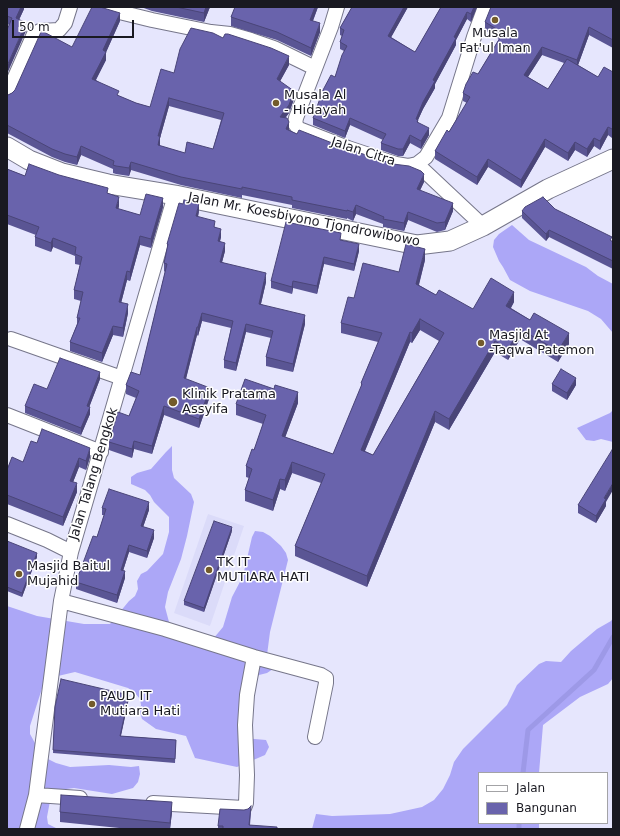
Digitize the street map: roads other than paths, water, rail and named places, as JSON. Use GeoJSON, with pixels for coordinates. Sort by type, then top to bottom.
{"type":"FeatureCollection","features":[{"type":"Feature","properties":{"kind":"main road","name":"Jalan Mr. Koesbiyono Tjondrowibowo"},"geometry":{"type":"LineString","coordinates":[[7,147],[29,160],[62,174],[108,184],[175,195],[417,245],[450,241],[483,226],[548,189],[613,159]]}},
{"type":"Feature","properties":{"kind":"street"},"geometry":{"type":"LineString","coordinates":[[7,95],[34,34],[40,31],[59,30],[65,23],[70,7]]}},
{"type":"Feature","properties":{"kind":"street"},"geometry":{"type":"LineString","coordinates":[[99,7],[152,20],[211,32],[230,34],[274,48],[315,68],[337,7]]}},
{"type":"Feature","properties":{"kind":"street"},"geometry":{"type":"LineString","coordinates":[[483,226],[417,164],[426,157],[449,118],[474,37],[485,7]]}},
{"type":"Feature","properties":{"kind":"street","name":"Jalan Citra"},"geometry":{"type":"LineString","coordinates":[[315,68],[296,118],[295,124],[299,129],[348,148],[396,164],[408,166],[417,164]]}},
{"type":"Feature","properties":{"kind":"street","name":"Jalan Talang Bengkok"},"geometry":{"type":"LineString","coordinates":[[27,829],[36,795],[61,601],[71,552],[175,195]]}},
{"type":"Feature","properties":{"kind":"street"},"geometry":{"type":"LineString","coordinates":[[11,339],[122,378]]}},
{"type":"Feature","properties":{"kind":"street"},"geometry":{"type":"LineString","coordinates":[[7,415],[101,452]]}},
{"type":"Feature","properties":{"kind":"street"},"geometry":{"type":"LineString","coordinates":[[7,524],[47,540],[71,552]]}},
{"type":"Feature","properties":{"kind":"street"},"geometry":{"type":"LineString","coordinates":[[61,601],[165,629],[254,657],[321,675],[326,678],[326,683],[315,737]]}},
{"type":"Feature","properties":{"kind":"street"},"geometry":{"type":"LineString","coordinates":[[137,802],[244,808],[246,802],[247,775],[245,725],[247,695],[254,657]]}},
{"type":"Feature","properties":{"kind":"street"},"geometry":{"type":"LineString","coordinates":[[36,795],[91,799]]}},
{"type":"Feature","properties":{"kind":"waterway"},"geometry":{"type":"LineString","coordinates":[[523,772],[528,730],[594,670],[613,637]]}},
{"type":"Feature","properties":{"kind":"waterway"},"geometry":{"type":"LineString","coordinates":[[519,824],[519,829]]}},
{"type":"Feature","properties":{"kind":"place","name":"Musala Fat'ul Iman"},"geometry":{"type":"Point","coordinates":[495,20]}},
{"type":"Feature","properties":{"kind":"place","name":"Musala Al - Hidayah"},"geometry":{"type":"Point","coordinates":[276,103]}},
{"type":"Feature","properties":{"kind":"place","name":"Masjid At -Taqwa Patemon"},"geometry":{"type":"Point","coordinates":[481,343]}},
{"type":"Feature","properties":{"kind":"place","name":"Klinik Pratama Assyifa"},"geometry":{"type":"Point","coordinates":[173,402]}},
{"type":"Feature","properties":{"kind":"place","name":"TK IT MUTIARA HATI"},"geometry":{"type":"Point","coordinates":[209,570]}},
{"type":"Feature","properties":{"kind":"place","name":"Masjid Baitul Mujahid"},"geometry":{"type":"Point","coordinates":[19,574]}},
{"type":"Feature","properties":{"kind":"place","name":"PAUD IT Mutiara Hati"},"geometry":{"type":"Point","coordinates":[92,704]}}]}
